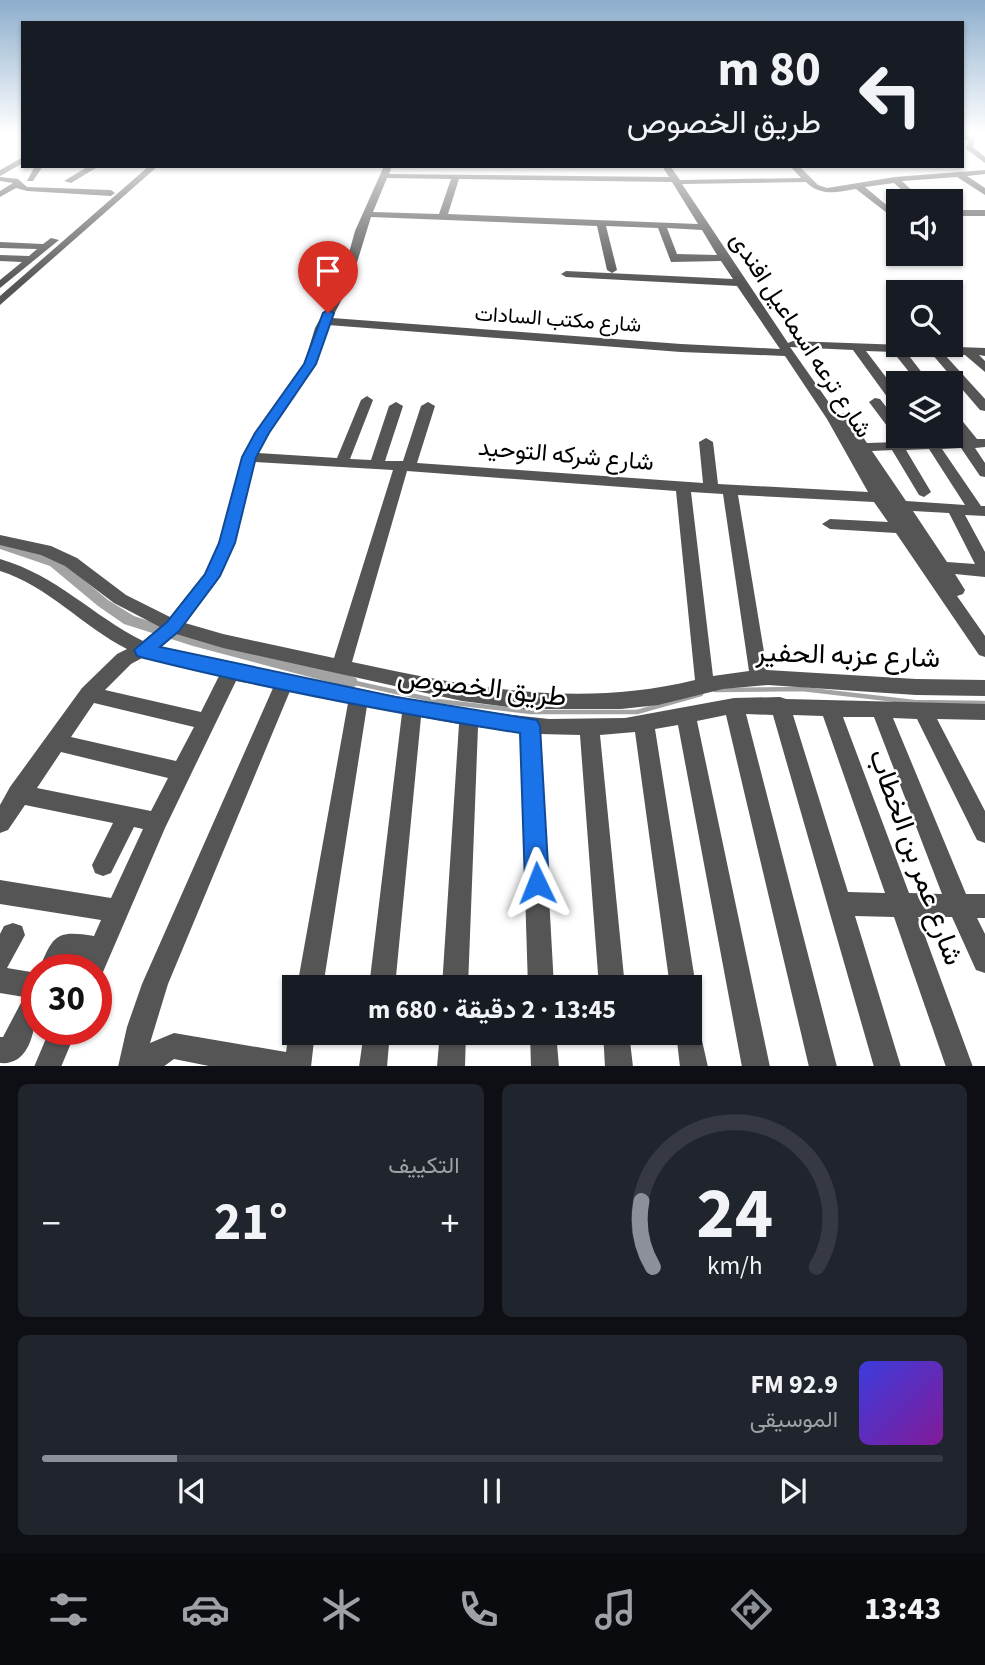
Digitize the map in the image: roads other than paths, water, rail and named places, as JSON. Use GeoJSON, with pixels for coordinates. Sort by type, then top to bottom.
{"type":"FeatureCollection","features":[{"type":"Feature","properties":{"kind":"street"},"geometry":{"type":"LineString","coordinates":[[0,194],[15,183]]}},
{"type":"Feature","properties":{"kind":"street"},"geometry":{"type":"LineString","coordinates":[[17,183],[27,189],[111,193]]}},
{"type":"Feature","properties":{"kind":"street"},"geometry":{"type":"LineString","coordinates":[[3,281],[123,183]]}},
{"type":"Feature","properties":{"kind":"street"},"geometry":{"type":"LineString","coordinates":[[0,302],[135,183]]}},
{"type":"Feature","properties":{"kind":"street"},"geometry":{"type":"LineString","coordinates":[[0,823],[89,694],[124,659],[147,648],[170,629],[201,594],[220,559],[232,527],[249,457],[262,433],[305,372],[325,321],[346,282],[355,245],[381,183]]}},
{"type":"Feature","properties":{"kind":"street"},"geometry":{"type":"LineString","coordinates":[[442,218],[453,183]]}},
{"type":"Feature","properties":{"kind":"street","name":"شارع ترعه اسماعيل افندى"},"geometry":{"type":"LineString","coordinates":[[680,183],[704,227],[741,283],[774,322]]}},
{"type":"Feature","properties":{"kind":"street","name":"شارع ترعه اسماعيل افندى"},"geometry":{"type":"LineString","coordinates":[[680,183],[791,349],[834,419],[863,474],[985,650]]}},
{"type":"Feature","properties":{"kind":"street"},"geometry":{"type":"LineString","coordinates":[[811,183],[824,191],[878,183]]}},
{"type":"Feature","properties":{"kind":"street"},"geometry":{"type":"LineString","coordinates":[[859,187],[886,209]]}},
{"type":"Feature","properties":{"kind":"street"},"geometry":{"type":"LineString","coordinates":[[963,213],[985,213]]}},
{"type":"Feature","properties":{"kind":"street"},"geometry":{"type":"LineString","coordinates":[[368,214],[704,227]]}},
{"type":"Feature","properties":{"kind":"street"},"geometry":{"type":"LineString","coordinates":[[601,223],[612,270]]}},
{"type":"Feature","properties":{"kind":"street"},"geometry":{"type":"LineString","coordinates":[[661,225],[673,258],[728,263]]}},
{"type":"Feature","properties":{"kind":"street"},"geometry":{"type":"LineString","coordinates":[[60,235],[74,236]]}},
{"type":"Feature","properties":{"kind":"street"},"geometry":{"type":"LineString","coordinates":[[0,245],[47,247]]}},
{"type":"Feature","properties":{"kind":"street"},"geometry":{"type":"LineString","coordinates":[[0,258],[32,259]]}},
{"type":"Feature","properties":{"kind":"street"},"geometry":{"type":"LineString","coordinates":[[704,268],[728,263]]}},
{"type":"Feature","properties":{"kind":"street"},"geometry":{"type":"LineString","coordinates":[[566,274],[741,283]]}},
{"type":"Feature","properties":{"kind":"street","name":"شارع مكتب السادات"},"geometry":{"type":"LineString","coordinates":[[325,321],[681,348],[886,348]]}},
{"type":"Feature","properties":{"kind":"street"},"geometry":{"type":"LineString","coordinates":[[857,347],[886,386]]}},
{"type":"Feature","properties":{"kind":"street","name":"شارع ترعه اسماعيل افندى"},"geometry":{"type":"LineString","coordinates":[[791,349],[863,447],[985,632]]}},
{"type":"Feature","properties":{"kind":"street","name":"شارع مكتب السادات"},"geometry":{"type":"LineString","coordinates":[[963,351],[985,352]]}},
{"type":"Feature","properties":{"kind":"street"},"geometry":{"type":"LineString","coordinates":[[968,351],[985,368]]}},
{"type":"Feature","properties":{"kind":"street"},"geometry":{"type":"LineString","coordinates":[[903,357],[914,371]]}},
{"type":"Feature","properties":{"kind":"street"},"geometry":{"type":"LineString","coordinates":[[940,357],[985,407]]}},
{"type":"Feature","properties":{"kind":"street"},"geometry":{"type":"LineString","coordinates":[[342,462],[367,400]]}},
{"type":"Feature","properties":{"kind":"street"},"geometry":{"type":"LineString","coordinates":[[875,402],[886,418]]}},
{"type":"Feature","properties":{"kind":"street"},"geometry":{"type":"LineString","coordinates":[[377,464],[396,406]]}},
{"type":"Feature","properties":{"kind":"street"},"geometry":{"type":"LineString","coordinates":[[341,666],[406,465],[428,406]]}},
{"type":"Feature","properties":{"kind":"street"},"geometry":{"type":"LineString","coordinates":[[963,430],[975,444],[985,473]]}},
{"type":"Feature","properties":{"kind":"street"},"geometry":{"type":"LineString","coordinates":[[706,442],[711,489]]}},
{"type":"Feature","properties":{"kind":"street"},"geometry":{"type":"LineString","coordinates":[[863,447],[886,442]]}},
{"type":"Feature","properties":{"kind":"street"},"geometry":{"type":"LineString","coordinates":[[905,448],[924,492]]}},
{"type":"Feature","properties":{"kind":"street"},"geometry":{"type":"LineString","coordinates":[[933,448],[980,510]]}},
{"type":"Feature","properties":{"kind":"street","name":"شارع شركه التوحيد"},"geometry":{"type":"LineString","coordinates":[[249,457],[406,465],[730,491],[880,497]]}},
{"type":"Feature","properties":{"kind":"street"},"geometry":{"type":"LineString","coordinates":[[683,487],[705,686]]}},
{"type":"Feature","properties":{"kind":"street"},"geometry":{"type":"LineString","coordinates":[[730,491],[759,677]]}},
{"type":"Feature","properties":{"kind":"street"},"geometry":{"type":"LineString","coordinates":[[899,505],[980,510]]}},
{"type":"Feature","properties":{"kind":"street"},"geometry":{"type":"LineString","coordinates":[[941,567],[985,569],[954,509]]}},
{"type":"Feature","properties":{"kind":"street"},"geometry":{"type":"LineString","coordinates":[[830,524],[901,528]]}},
{"type":"Feature","properties":{"kind":"street","name":"شارع عزبه الحفير"},"geometry":{"type":"LineString","coordinates":[[0,540],[46,550],[71,562],[120,599],[170,629],[462,693],[523,701],[621,701],[658,697],[759,677],[916,687],[985,688]]}},
{"type":"Feature","properties":{"kind":"street","name":"طريق الخصوص"},"geometry":{"type":"LineString","coordinates":[[0,565],[42,582],[115,635],[147,648],[231,672],[469,718],[530,726],[589,726],[645,723],[734,706],[985,712]]}},
{"type":"Feature","properties":{"kind":"street"},"geometry":{"type":"LineString","coordinates":[[98,954],[158,822],[231,672]]}},
{"type":"Feature","properties":{"kind":"street"},"geometry":{"type":"LineString","coordinates":[[132,1066],[140,1027],[155,984],[285,681]]}},
{"type":"Feature","properties":{"kind":"street"},"geometry":{"type":"LineString","coordinates":[[89,694],[206,722]]}},
{"type":"Feature","properties":{"kind":"street"},"geometry":{"type":"LineString","coordinates":[[312,975],[359,697]]}},
{"type":"Feature","properties":{"kind":"street"},"geometry":{"type":"LineString","coordinates":[[780,705],[888,1066]]}},
{"type":"Feature","properties":{"kind":"street"},"geometry":{"type":"LineString","coordinates":[[734,706],[823,1066]]}},
{"type":"Feature","properties":{"kind":"street"},"geometry":{"type":"LineString","coordinates":[[383,975],[412,708]]}},
{"type":"Feature","properties":{"kind":"street","name":"شارع عمر بن الخطاب"},"geometry":{"type":"LineString","coordinates":[[830,708],[960,1066]]}},
{"type":"Feature","properties":{"kind":"street"},"geometry":{"type":"LineString","coordinates":[[880,709],[959,905],[985,961]]}},
{"type":"Feature","properties":{"kind":"street"},"geometry":{"type":"LineString","coordinates":[[922,709],[985,833]]}},
{"type":"Feature","properties":{"kind":"street"},"geometry":{"type":"LineString","coordinates":[[686,716],[756,1066]]}},
{"type":"Feature","properties":{"kind":"street"},"geometry":{"type":"LineString","coordinates":[[456,975],[469,718]]}},
{"type":"Feature","properties":{"kind":"street"},"geometry":{"type":"LineString","coordinates":[[645,723],[680,975]]}},
{"type":"Feature","properties":{"kind":"street"},"geometry":{"type":"LineString","coordinates":[[530,726],[540,975]]}},
{"type":"Feature","properties":{"kind":"street"},"geometry":{"type":"LineString","coordinates":[[589,726],[611,975]]}},
{"type":"Feature","properties":{"kind":"street"},"geometry":{"type":"LineString","coordinates":[[54,742],[182,772]]}},
{"type":"Feature","properties":{"kind":"street"},"geometry":{"type":"LineString","coordinates":[[18,794],[158,822]]}},
{"type":"Feature","properties":{"kind":"street"},"geometry":{"type":"LineString","coordinates":[[103,865],[128,816]]}},
{"type":"Feature","properties":{"kind":"street"},"geometry":{"type":"LineString","coordinates":[[0,892],[117,911]]}},
{"type":"Feature","properties":{"kind":"street"},"geometry":{"type":"LineString","coordinates":[[839,904],[985,906]]}},
{"type":"Feature","properties":{"kind":"street"},"geometry":{"type":"LineString","coordinates":[[0,959],[13,936]]}},
{"type":"Feature","properties":{"kind":"street"},"geometry":{"type":"LineString","coordinates":[[61,954],[67,944],[86,954]]}},
{"type":"Feature","properties":{"kind":"street"},"geometry":{"type":"LineString","coordinates":[[0,980],[21,983]]}},
{"type":"Feature","properties":{"kind":"street"},"geometry":{"type":"LineString","coordinates":[[0,1050],[8,1051],[21,1029]]}},
{"type":"Feature","properties":{"kind":"street"},"geometry":{"type":"LineString","coordinates":[[47,1066],[57,1045]]}},
{"type":"Feature","properties":{"kind":"street"},"geometry":{"type":"LineString","coordinates":[[141,1066],[164,1049],[174,1046],[296,1066],[300,1045]]}},
{"type":"Feature","properties":{"kind":"street"},"geometry":{"type":"LineString","coordinates":[[373,1066],[375,1045]]}},
{"type":"Feature","properties":{"kind":"street"},"geometry":{"type":"LineString","coordinates":[[451,1066],[452,1045]]}},
{"type":"Feature","properties":{"kind":"street"},"geometry":{"type":"LineString","coordinates":[[544,1045],[545,1066]]}},
{"type":"Feature","properties":{"kind":"street"},"geometry":{"type":"LineString","coordinates":[[617,1045],[619,1066]]}},
{"type":"Feature","properties":{"kind":"street"},"geometry":{"type":"LineString","coordinates":[[691,1045],[694,1066]]}},
{"type":"Feature","properties":{"kind":"waterway"},"geometry":{"type":"LineString","coordinates":[[0,545],[55,563],[103,603],[129,620],[193,641],[351,682]]}},
{"type":"Feature","properties":{"kind":"waterway"},"geometry":{"type":"LineString","coordinates":[[351,682],[437,701],[531,712],[637,712],[701,694]]}},
{"type":"Feature","properties":{"kind":"waterway"},"geometry":{"type":"LineString","coordinates":[[715,690],[802,689],[914,702],[985,703]]}}]}
